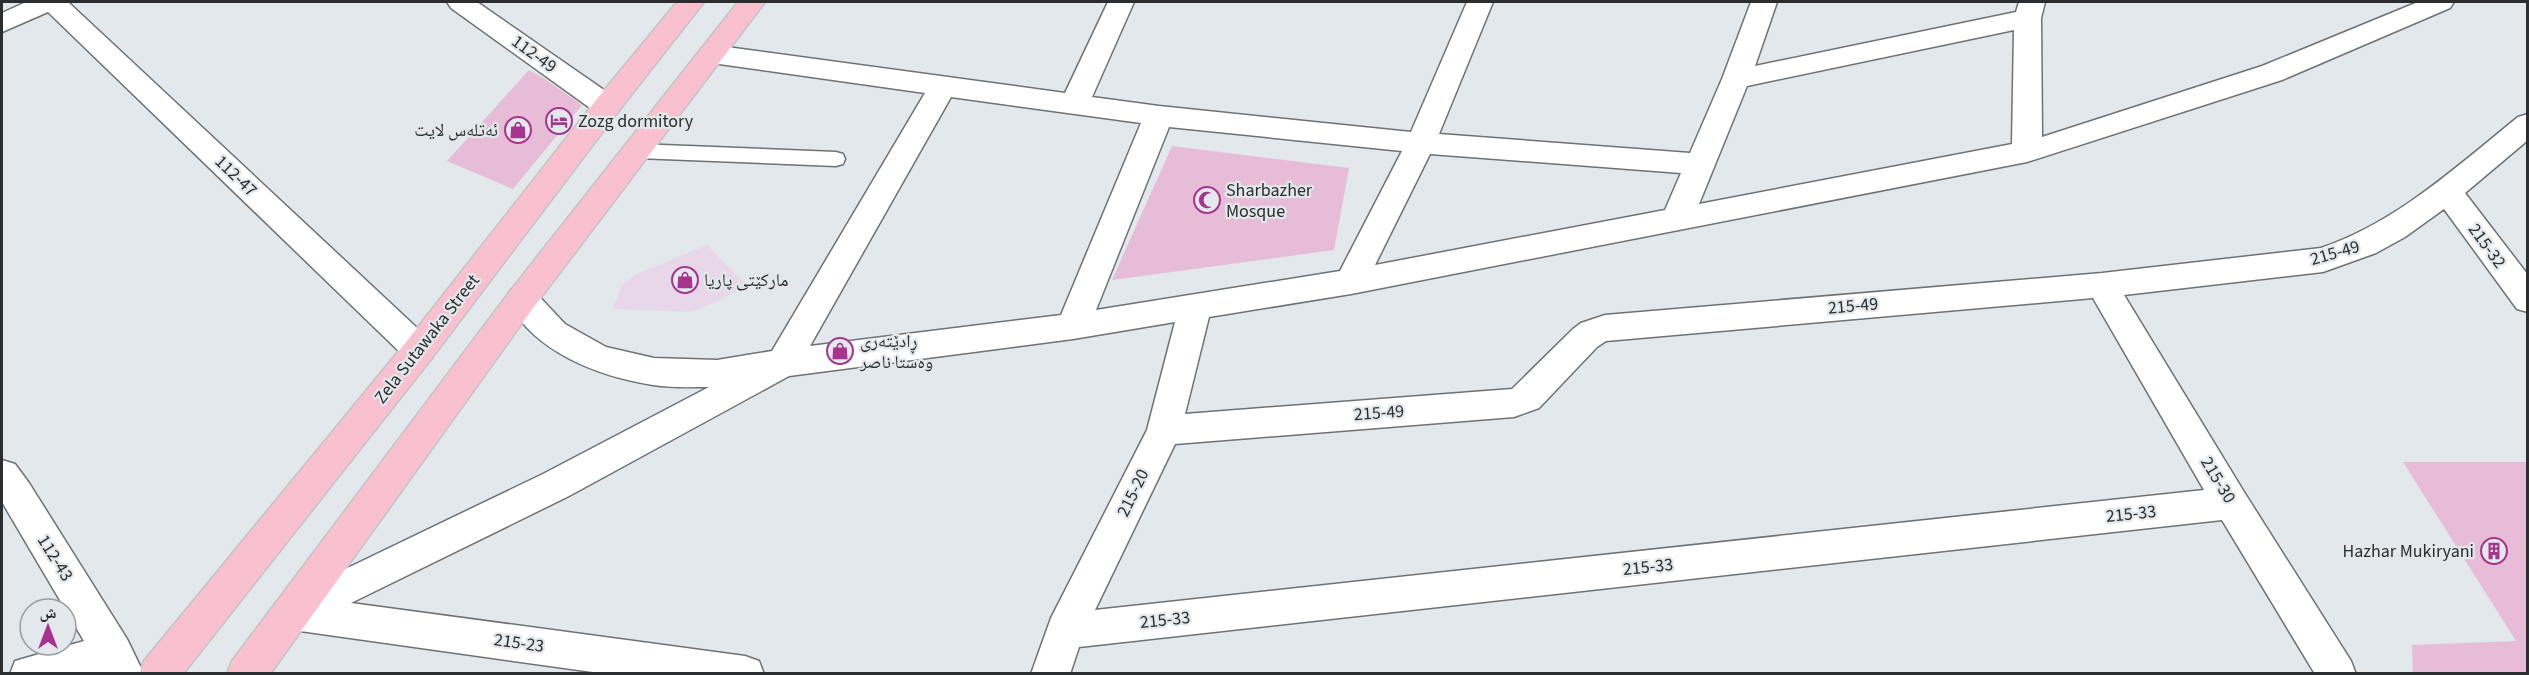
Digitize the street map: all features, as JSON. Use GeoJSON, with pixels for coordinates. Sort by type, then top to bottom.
{"type":"FeatureCollection","features":[{"type":"Feature","properties":{"kind":"main road","name":"Zela Sutawaka Street"},"geometry":{"type":"LineString","coordinates":[[158,674],[419,350],[607,106],[691,2]]}},
{"type":"Feature","properties":{"kind":"main road"},"geometry":{"type":"LineString","coordinates":[[246,674],[522,299],[752,2]]}},
{"type":"Feature","properties":{"kind":"street"},"geometry":{"type":"LineString","coordinates":[[2,23],[50,2]]}},
{"type":"Feature","properties":{"kind":"street","name":"112-47"},"geometry":{"type":"LineString","coordinates":[[50,2],[419,350]]}},
{"type":"Feature","properties":{"kind":"street","name":"112-49"},"geometry":{"type":"LineString","coordinates":[[460,2],[607,106]]}},
{"type":"Feature","properties":{"kind":"street"},"geometry":{"type":"LineString","coordinates":[[1075,103],[1121,2]]}},
{"type":"Feature","properties":{"kind":"street"},"geometry":{"type":"LineString","coordinates":[[1351,282],[1421,143],[1480,2]]}},
{"type":"Feature","properties":{"kind":"street"},"geometry":{"type":"LineString","coordinates":[[1677,219],[1736,79],[1764,2]]}},
{"type":"Feature","properties":{"kind":"street"},"geometry":{"type":"LineString","coordinates":[[522,299],[553,333],[597,358],[654,372],[717,374],[783,363],[1073,326],[1351,282],[2027,152],[2272,72],[2441,2]]}},
{"type":"Feature","properties":{"kind":"street"},"geometry":{"type":"LineString","coordinates":[[1736,79],[2030,10],[2027,152]]}},
{"type":"Feature","properties":{"kind":"street"},"geometry":{"type":"LineString","coordinates":[[711,54],[1160,116],[1421,143],[1700,164]]}},
{"type":"Feature","properties":{"kind":"street"},"geometry":{"type":"LineString","coordinates":[[293,613],[556,485],[783,363],[944,85]]}},
{"type":"Feature","properties":{"kind":"street"},"geometry":{"type":"LineString","coordinates":[[1073,326],[1160,116]]}},
{"type":"Feature","properties":{"kind":"street","name":"215-49"},"geometry":{"type":"LineString","coordinates":[[1164,430],[1514,403],[1527,398],[1585,338],[1605,328],[2102,285],[2323,260],[2366,244],[2394,229],[2446,191],[2528,124]]}},
{"type":"Feature","properties":{"kind":"street","name":"215-32"},"geometry":{"type":"LineString","coordinates":[[2446,191],[2528,300]]}},
{"type":"Feature","properties":{"kind":"street","name":"215-30"},"geometry":{"type":"LineString","coordinates":[[2102,285],[2231,503],[2337,674]]}},
{"type":"Feature","properties":{"kind":"street","name":"215-20"},"geometry":{"type":"LineString","coordinates":[[1050,674],[1065,631],[1164,430],[1196,306]]}},
{"type":"Feature","properties":{"kind":"street","name":"112-43"},"geometry":{"type":"LineString","coordinates":[[6,493],[119,663]]}},
{"type":"Feature","properties":{"kind":"street","name":"215-33"},"geometry":{"type":"LineString","coordinates":[[1065,631],[2231,503]]}},
{"type":"Feature","properties":{"kind":"street","name":"215-23"},"geometry":{"type":"LineString","coordinates":[[293,613],[746,674]]}},
{"type":"Feature","properties":{"kind":"street"},"geometry":{"type":"LineString","coordinates":[[29,674],[119,663]]}},
{"type":"Feature","properties":{"kind":"lane"},"geometry":{"type":"LineString","coordinates":[[637,151],[836,159]]}},
{"type":"Feature","properties":{"kind":"shaded area","name":"مارکێتی پاریا"},"geometry":{"type":"Polygon","coordinates":[[[707,245],[748,287],[692,312],[612,309],[622,285],[635,275],[707,245]]]}},
{"type":"Feature","properties":{"kind":"building","name":"ئەتلەس لایت"},"geometry":{"type":"Polygon","coordinates":[[[529,70],[582,105],[513,189],[447,161],[529,70]]]}},
{"type":"Feature","properties":{"kind":"building"},"geometry":{"type":"Polygon","coordinates":[[[1172,146],[1349,168],[1334,250],[1112,280],[1172,146]]]}},
{"type":"Feature","properties":{"kind":"building","name":"Hazhar Mukiryani"},"geometry":{"type":"Polygon","coordinates":[[[2403,462],[2528,462],[2528,674],[2413,674],[2412,645],[2516,641],[2403,462]]]}},
{"type":"Feature","properties":{"kind":"place","name":"Zozg dormitory"},"geometry":{"type":"Point","coordinates":[559,121]}},
{"type":"Feature","properties":{"kind":"place","name":"ئەتلەس لایت"},"geometry":{"type":"Point","coordinates":[518,130]}},
{"type":"Feature","properties":{"kind":"place","name":"Sharbazher Mosque"},"geometry":{"type":"Point","coordinates":[1207,200]}},
{"type":"Feature","properties":{"kind":"place","name":"مارکێتی پاریا"},"geometry":{"type":"Point","coordinates":[685,280]}},
{"type":"Feature","properties":{"kind":"place","name":"ڕادێتەری وەستا ناصر"},"geometry":{"type":"Point","coordinates":[840,351]}},
{"type":"Feature","properties":{"kind":"place","name":"Hazhar Mukiryani"},"geometry":{"type":"Point","coordinates":[2494,551]}}]}
